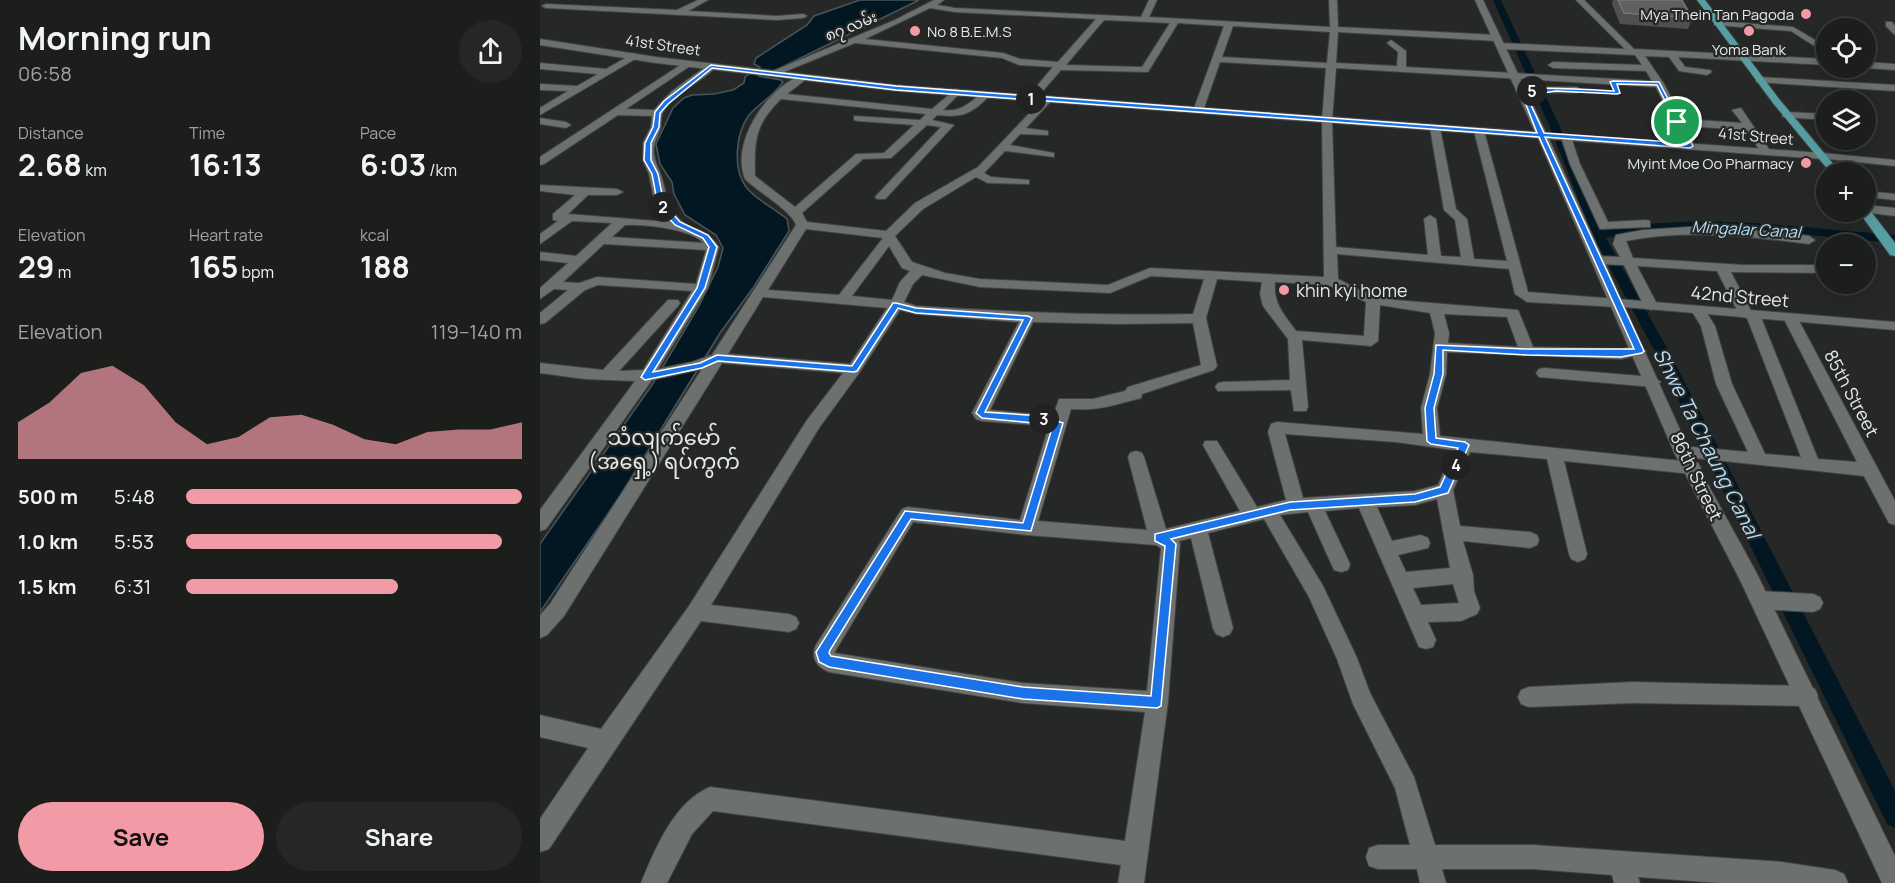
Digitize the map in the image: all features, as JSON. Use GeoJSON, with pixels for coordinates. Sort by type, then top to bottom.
{"type":"FeatureCollection","features":[{"type":"Feature","properties":{"kind":"main road"},"geometry":{"type":"LineString","coordinates":[[1701,0],[1759,80],[1827,162]]}},
{"type":"Feature","properties":{"kind":"main road"},"geometry":{"type":"LineString","coordinates":[[1873,222],[1894,250]]}},
{"type":"Feature","properties":{"kind":"street"},"geometry":{"type":"LineString","coordinates":[[543,8],[559,0]]}},
{"type":"Feature","properties":{"kind":"street"},"geometry":{"type":"LineString","coordinates":[[679,13],[705,0]]}},
{"type":"Feature","properties":{"kind":"street","name":"၈၇ လမ်း"},"geometry":{"type":"LineString","coordinates":[[771,74],[897,22],[940,0]]}},
{"type":"Feature","properties":{"kind":"street"},"geometry":{"type":"LineString","coordinates":[[1144,18],[1153,0]]}},
{"type":"Feature","properties":{"kind":"street"},"geometry":{"type":"LineString","coordinates":[[1331,281],[1327,121],[1334,28],[1333,0]]}},
{"type":"Feature","properties":{"kind":"street","name":"86th Street"},"geometry":{"type":"LineString","coordinates":[[1479,0],[1527,90],[1544,135],[1623,303],[1639,351],[1653,382],[1691,458],[1769,600],[1807,696],[1895,883]]}},
{"type":"Feature","properties":{"kind":"street"},"geometry":{"type":"LineString","coordinates":[[1580,0],[1649,68],[1690,146]]}},
{"type":"Feature","properties":{"kind":"street"},"geometry":{"type":"LineString","coordinates":[[929,6],[955,10],[1334,28],[1503,43],[1523,47],[1816,61]]}},
{"type":"Feature","properties":{"kind":"street"},"geometry":{"type":"LineString","coordinates":[[543,8],[777,18],[803,16]]}},
{"type":"Feature","properties":{"kind":"street"},"geometry":{"type":"LineString","coordinates":[[1031,99],[1102,17]]}},
{"type":"Feature","properties":{"kind":"street"},"geometry":{"type":"LineString","coordinates":[[853,40],[1003,56],[1019,62],[1058,66],[1146,70],[1176,20]]}},
{"type":"Feature","properties":{"kind":"street"},"geometry":{"type":"LineString","coordinates":[[1197,111],[1230,22]]}},
{"type":"Feature","properties":{"kind":"street"},"geometry":{"type":"LineString","coordinates":[[1717,23],[1793,29],[1816,44]]}},
{"type":"Feature","properties":{"kind":"street","name":"41st Street"},"geometry":{"type":"LineString","coordinates":[[540,42],[751,72],[956,93],[1544,135],[1895,163]]}},
{"type":"Feature","properties":{"kind":"street"},"geometry":{"type":"LineString","coordinates":[[1390,43],[1402,51],[1401,69]]}},
{"type":"Feature","properties":{"kind":"street"},"geometry":{"type":"LineString","coordinates":[[1548,48],[1555,78]]}},
{"type":"Feature","properties":{"kind":"street"},"geometry":{"type":"LineString","coordinates":[[1671,53],[1682,69],[1707,72]]}},
{"type":"Feature","properties":{"kind":"street"},"geometry":{"type":"LineString","coordinates":[[541,110],[634,56]]}},
{"type":"Feature","properties":{"kind":"street"},"geometry":{"type":"LineString","coordinates":[[1216,59],[1659,84]]}},
{"type":"Feature","properties":{"kind":"street"},"geometry":{"type":"LineString","coordinates":[[540,162],[688,64]]}},
{"type":"Feature","properties":{"kind":"street"},"geometry":{"type":"LineString","coordinates":[[1552,65],[1649,68]]}},
{"type":"Feature","properties":{"kind":"street"},"geometry":{"type":"LineString","coordinates":[[1876,66],[1894,68]]}},
{"type":"Feature","properties":{"kind":"street"},"geometry":{"type":"LineString","coordinates":[[711,67],[675,93],[657,113],[656,127],[648,143],[648,160],[655,174],[661,204],[677,224],[706,237],[713,247]]}},
{"type":"Feature","properties":{"kind":"street"},"geometry":{"type":"LineString","coordinates":[[542,68],[608,72]]}},
{"type":"Feature","properties":{"kind":"street"},"geometry":{"type":"LineString","coordinates":[[540,77],[592,81]]}},
{"type":"Feature","properties":{"kind":"street"},"geometry":{"type":"LineString","coordinates":[[802,78],[779,96],[757,122],[749,140],[749,177],[799,219],[889,236],[907,265],[919,270],[944,278],[980,283],[1110,289],[1150,272],[1331,281],[1346,290],[1388,305],[1513,313],[1527,352]]}},
{"type":"Feature","properties":{"kind":"street"},"geometry":{"type":"LineString","coordinates":[[1759,80],[1895,88]]}},
{"type":"Feature","properties":{"kind":"street"},"geometry":{"type":"LineString","coordinates":[[1613,82],[1617,93]]}},
{"type":"Feature","properties":{"kind":"street"},"geometry":{"type":"LineString","coordinates":[[540,87],[578,89]]}},
{"type":"Feature","properties":{"kind":"street"},"geometry":{"type":"LineString","coordinates":[[1527,90],[1588,91]]}},
{"type":"Feature","properties":{"kind":"street"},"geometry":{"type":"LineString","coordinates":[[540,629],[557,610],[710,362],[759,293],[799,219],[857,158],[887,156],[956,93]]}},
{"type":"Feature","properties":{"kind":"street"},"geometry":{"type":"LineString","coordinates":[[779,96],[963,113],[985,95]]}},
{"type":"Feature","properties":{"kind":"street"},"geometry":{"type":"LineString","coordinates":[[843,299],[889,236],[919,206],[977,173],[1047,100]]}},
{"type":"Feature","properties":{"kind":"street"},"geometry":{"type":"LineString","coordinates":[[1737,110],[1766,152]]}},
{"type":"Feature","properties":{"kind":"street"},"geometry":{"type":"LineString","coordinates":[[616,112],[657,113]]}},
{"type":"Feature","properties":{"kind":"street"},"geometry":{"type":"LineString","coordinates":[[1787,114],[1816,116]]}},
{"type":"Feature","properties":{"kind":"street"},"geometry":{"type":"LineString","coordinates":[[858,118],[949,125],[881,197]]}},
{"type":"Feature","properties":{"kind":"street"},"geometry":{"type":"LineString","coordinates":[[540,121],[566,124]]}},
{"type":"Feature","properties":{"kind":"street"},"geometry":{"type":"LineString","coordinates":[[1677,122],[1750,127]]}},
{"type":"Feature","properties":{"kind":"street"},"geometry":{"type":"LineString","coordinates":[[1435,128],[1450,210],[1461,219],[1468,262]]}},
{"type":"Feature","properties":{"kind":"street"},"geometry":{"type":"LineString","coordinates":[[1018,131],[1044,133]]}},
{"type":"Feature","properties":{"kind":"street"},"geometry":{"type":"LineString","coordinates":[[1329,250],[1515,266],[1479,131]]}},
{"type":"Feature","properties":{"kind":"street"},"geometry":{"type":"LineString","coordinates":[[1564,137],[1604,226],[1720,224]]}},
{"type":"Feature","properties":{"kind":"street"},"geometry":{"type":"LineString","coordinates":[[1003,147],[1050,155]]}},
{"type":"Feature","properties":{"kind":"street"},"geometry":{"type":"LineString","coordinates":[[977,173],[988,180],[1024,182]]}},
{"type":"Feature","properties":{"kind":"street"},"geometry":{"type":"LineString","coordinates":[[540,188],[617,192]]}},
{"type":"Feature","properties":{"kind":"street"},"geometry":{"type":"LineString","coordinates":[[585,192],[557,216],[650,221],[658,226],[677,224]]}},
{"type":"Feature","properties":{"kind":"street"},"geometry":{"type":"LineString","coordinates":[[1876,195],[1895,197]]}},
{"type":"Feature","properties":{"kind":"street"},"geometry":{"type":"LineString","coordinates":[[1876,213],[1895,212]]}},
{"type":"Feature","properties":{"kind":"street"},"geometry":{"type":"LineString","coordinates":[[540,240],[569,218]]}},
{"type":"Feature","properties":{"kind":"street"},"geometry":{"type":"LineString","coordinates":[[1430,219],[1435,259]]}},
{"type":"Feature","properties":{"kind":"street"},"geometry":{"type":"LineString","coordinates":[[540,295],[550,283],[581,260],[622,221]]}},
{"type":"Feature","properties":{"kind":"street"},"geometry":{"type":"LineString","coordinates":[[1649,306],[1618,240],[1648,233],[1720,232],[1809,240]]}},
{"type":"Feature","properties":{"kind":"street"},"geometry":{"type":"LineString","coordinates":[[603,240],[713,247]]}},
{"type":"Feature","properties":{"kind":"street"},"geometry":{"type":"LineString","coordinates":[[540,524],[649,377],[701,288],[713,247]]}},
{"type":"Feature","properties":{"kind":"street"},"geometry":{"type":"LineString","coordinates":[[540,256],[581,260]]}},
{"type":"Feature","properties":{"kind":"street"},"geometry":{"type":"LineString","coordinates":[[1603,261],[1722,268],[1816,270]]}},
{"type":"Feature","properties":{"kind":"street","name":"42nd Street"},"geometry":{"type":"LineString","coordinates":[[1515,266],[1522,294],[1527,298],[1623,303],[1895,326]]}},
{"type":"Feature","properties":{"kind":"street"},"geometry":{"type":"LineString","coordinates":[[1722,268],[1749,315],[1812,465]]}},
{"type":"Feature","properties":{"kind":"street"},"geometry":{"type":"LineString","coordinates":[[540,840],[696,612],[813,424],[854,369],[896,305],[908,282],[919,270]]}},
{"type":"Feature","properties":{"kind":"street"},"geometry":{"type":"LineString","coordinates":[[1027,528],[1065,403],[1107,404],[1107,401],[1135,394],[1133,391],[1209,366],[1199,318],[1212,275]]}},
{"type":"Feature","properties":{"kind":"street"},"geometry":{"type":"LineString","coordinates":[[1269,278],[1267,294],[1270,306],[1295,339],[1300,407]]}},
{"type":"Feature","properties":{"kind":"street"},"geometry":{"type":"LineString","coordinates":[[540,320],[580,287],[598,281],[701,288]]}},
{"type":"Feature","properties":{"kind":"street"},"geometry":{"type":"LineString","coordinates":[[550,283],[580,287]]}},
{"type":"Feature","properties":{"kind":"street"},"geometry":{"type":"LineString","coordinates":[[759,293],[843,299],[896,305],[916,310],[1028,318],[1120,320],[1199,318]]}},
{"type":"Feature","properties":{"kind":"street"},"geometry":{"type":"LineString","coordinates":[[1292,335],[1371,341],[1373,300]]}},
{"type":"Feature","properties":{"kind":"street"},"geometry":{"type":"LineString","coordinates":[[607,375],[673,303]]}},
{"type":"Feature","properties":{"kind":"street"},"geometry":{"type":"LineString","coordinates":[[1431,441],[1429,408],[1438,374],[1442,333],[1436,309]]}},
{"type":"Feature","properties":{"kind":"street"},"geometry":{"type":"LineString","coordinates":[[1698,310],[1708,326],[1724,384],[1760,460]]}},
{"type":"Feature","properties":{"kind":"street"},"geometry":{"type":"LineString","coordinates":[[1028,318],[980,413],[982,415],[1043,419],[1058,423]]}},
{"type":"Feature","properties":{"kind":"street","name":"85th Street"},"geometry":{"type":"LineString","coordinates":[[1791,319],[1871,470],[1889,495],[1895,518]]}},
{"type":"Feature","properties":{"kind":"street"},"geometry":{"type":"LineString","coordinates":[[1439,347],[1621,354],[1639,351]]}},
{"type":"Feature","properties":{"kind":"street"},"geometry":{"type":"LineString","coordinates":[[542,370],[649,377],[710,362],[854,369]]}},
{"type":"Feature","properties":{"kind":"street"},"geometry":{"type":"LineString","coordinates":[[1544,373],[1653,382]]}},
{"type":"Feature","properties":{"kind":"street"},"geometry":{"type":"LineString","coordinates":[[1223,387],[1298,385]]}},
{"type":"Feature","properties":{"kind":"street"},"geometry":{"type":"LineString","coordinates":[[1341,564],[1305,505],[1276,432],[1277,428],[1431,441],[1554,455],[1691,458],[1720,456],[1871,470]]}},
{"type":"Feature","properties":{"kind":"street"},"geometry":{"type":"LineString","coordinates":[[1211,445],[1261,513],[1281,535],[1316,592],[1347,658],[1360,697],[1406,785],[1433,883]]}},
{"type":"Feature","properties":{"kind":"street"},"geometry":{"type":"LineString","coordinates":[[1416,614],[1461,612],[1470,608],[1444,490],[1465,445]]}},
{"type":"Feature","properties":{"kind":"street"},"geometry":{"type":"LineString","coordinates":[[1554,455],[1578,554]]}},
{"type":"Feature","properties":{"kind":"street"},"geometry":{"type":"LineString","coordinates":[[1131,883],[1157,702],[1171,544],[1159,538],[1136,457]]}},
{"type":"Feature","properties":{"kind":"street"},"geometry":{"type":"LineString","coordinates":[[1157,702],[1023,693],[829,662],[824,658],[823,652],[908,514],[1027,528],[1159,538],[1261,513],[1305,505],[1415,498],[1444,490]]}},
{"type":"Feature","properties":{"kind":"street"},"geometry":{"type":"LineString","coordinates":[[1365,501],[1426,640]]}},
{"type":"Feature","properties":{"kind":"street"},"geometry":{"type":"LineString","coordinates":[[1198,529],[1223,628]]}},
{"type":"Feature","properties":{"kind":"street"},"geometry":{"type":"LineString","coordinates":[[1453,533],[1530,540]]}},
{"type":"Feature","properties":{"kind":"street"},"geometry":{"type":"LineString","coordinates":[[1386,550],[1422,543]]}},
{"type":"Feature","properties":{"kind":"street"},"geometry":{"type":"LineString","coordinates":[[1400,581],[1462,575]]}},
{"type":"Feature","properties":{"kind":"street"},"geometry":{"type":"LineString","coordinates":[[1769,600],[1806,602]]}},
{"type":"Feature","properties":{"kind":"street"},"geometry":{"type":"LineString","coordinates":[[696,612],[789,623]]}},
{"type":"Feature","properties":{"kind":"street"},"geometry":{"type":"LineString","coordinates":[[1529,697],[1580,692],[1642,690],[1807,696]]}},
{"type":"Feature","properties":{"kind":"street"},"geometry":{"type":"LineString","coordinates":[[540,726],[606,741]]}},
{"type":"Feature","properties":{"kind":"street"},"geometry":{"type":"LineString","coordinates":[[654,883],[686,822],[698,806],[710,799],[1135,855]]}},
{"type":"Feature","properties":{"kind":"street"},"geometry":{"type":"LineString","coordinates":[[1378,857],[1533,857],[1625,873],[1683,876],[1782,875],[1835,883]]}},
{"type":"Feature","properties":{"kind":"water"},"geometry":{"type":"Polygon","coordinates":[[[860,0],[919,0],[776,70],[758,76],[783,82],[749,115],[741,131],[737,161],[746,187],[787,219],[789,231],[753,288],[720,333],[620,496],[540,612],[540,544],[652,385],[699,306],[718,267],[723,248],[716,235],[685,215],[674,194],[672,182],[660,164],[656,144],[673,108],[684,98],[692,95],[733,90],[744,83],[745,77],[760,67],[754,64],[756,58],[807,25],[814,16],[860,0]]]}},
{"type":"Feature","properties":{"kind":"building"},"geometry":{"type":"Polygon","coordinates":[[[1618,0],[1682,0],[1692,18],[1624,13],[1618,0]]]}},
{"type":"Feature","properties":{"kind":"waterway","name":"Shwe Ta Chaung Canal"},"geometry":{"type":"LineString","coordinates":[[1497,0],[1554,125],[1599,236]]}},
{"type":"Feature","properties":{"kind":"waterway","name":"Mingalar Canal"},"geometry":{"type":"LineString","coordinates":[[1599,236],[1641,227],[1705,225],[1895,239]]}},
{"type":"Feature","properties":{"kind":"waterway","name":"Shwe Ta Chaung Canal"},"geometry":{"type":"LineString","coordinates":[[1599,236],[1661,350],[1895,816]]}},
{"type":"Feature","properties":{"kind":"place","name":"Mya Thein Tan Pagoda"},"geometry":{"type":"Point","coordinates":[1806,14]}},
{"type":"Feature","properties":{"kind":"place","name":"No 8 B.E.M.S"},"geometry":{"type":"Point","coordinates":[915,31]}},
{"type":"Feature","properties":{"kind":"place","name":"Yoma Bank"},"geometry":{"type":"Point","coordinates":[1749,31]}},
{"type":"Feature","properties":{"kind":"place","name":"Myint Moe Oo Pharmacy"},"geometry":{"type":"Point","coordinates":[1806,163]}},
{"type":"Feature","properties":{"kind":"place","name":"khin kyi home"},"geometry":{"type":"Point","coordinates":[1284,290]}},
{"type":"Feature","properties":{"kind":"district","name":"သံလျက်မော် (အရှေ့) ရပ်ကွက်"},"geometry":{"type":"Point","coordinates":[664,449]}},
{"type":"Feature","properties":{"kind":"route"},"geometry":{"type":"LineString","coordinates":[[1677,122],[1659,84],[1613,82],[1617,93],[1556,89],[1543,92],[1522,90],[1541,135],[1639,351],[1621,354],[1570,353],[1439,347],[1438,374],[1429,408],[1431,441],[1465,445],[1444,490],[1415,498],[1301,504],[1159,538],[1171,544],[1157,702],[1023,693],[829,662],[824,658],[823,652],[826,646],[908,514],[1027,528],[1058,423],[1043,419],[982,415],[980,413],[1028,318],[916,310],[896,305],[854,369],[717,358],[702,365],[645,377],[701,288],[713,247],[706,237],[677,224],[661,204],[658,184],[648,160],[648,143],[656,127],[657,113],[666,102],[711,67],[896,88],[1327,121],[1541,135],[1690,146],[1677,122]]}}]}
